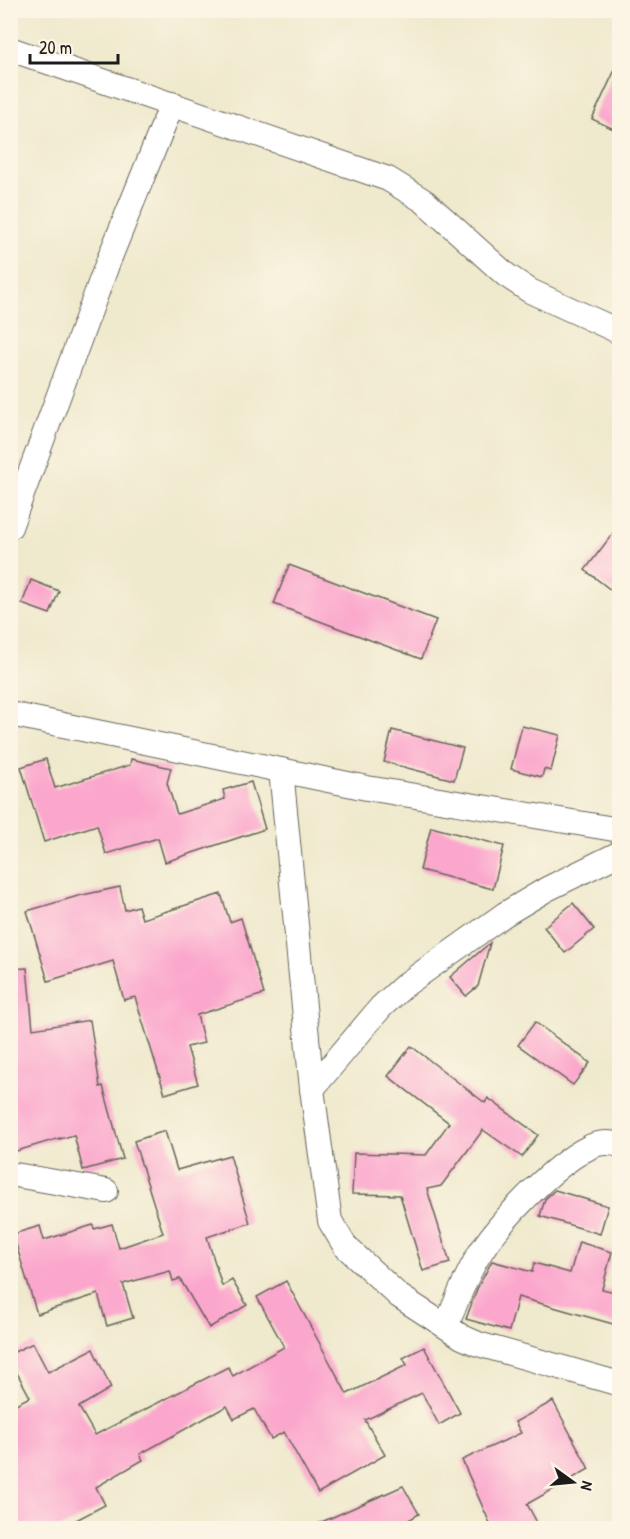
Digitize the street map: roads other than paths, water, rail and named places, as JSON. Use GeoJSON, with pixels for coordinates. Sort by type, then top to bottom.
{"type":"FeatureCollection","features":[{"type":"Feature","properties":{"kind":"street"},"geometry":{"type":"LineString","coordinates":[[10,49],[388,179],[424,201],[471,245],[522,286],[620,332]]}},
{"type":"Feature","properties":{"kind":"street"},"geometry":{"type":"LineString","coordinates":[[10,527],[108,262],[172,104]]}},
{"type":"Feature","properties":{"kind":"street"},"geometry":{"type":"LineString","coordinates":[[10,714],[367,788],[620,830]]}},
{"type":"Feature","properties":{"kind":"street"},"geometry":{"type":"LineString","coordinates":[[281,770],[312,1089],[330,1221],[345,1246],[399,1296],[462,1337],[478,1344],[620,1384]]}},
{"type":"Feature","properties":{"kind":"street"},"geometry":{"type":"LineString","coordinates":[[312,1089],[381,1007],[405,985],[505,914],[547,889],[620,853]]}},
{"type":"Feature","properties":{"kind":"street"},"geometry":{"type":"LineString","coordinates":[[446,1326],[478,1256],[530,1193],[573,1157],[590,1146],[608,1142],[620,1145]]}},
{"type":"Feature","properties":{"kind":"street"},"geometry":{"type":"LineString","coordinates":[[10,1174],[106,1191]]}}]}
